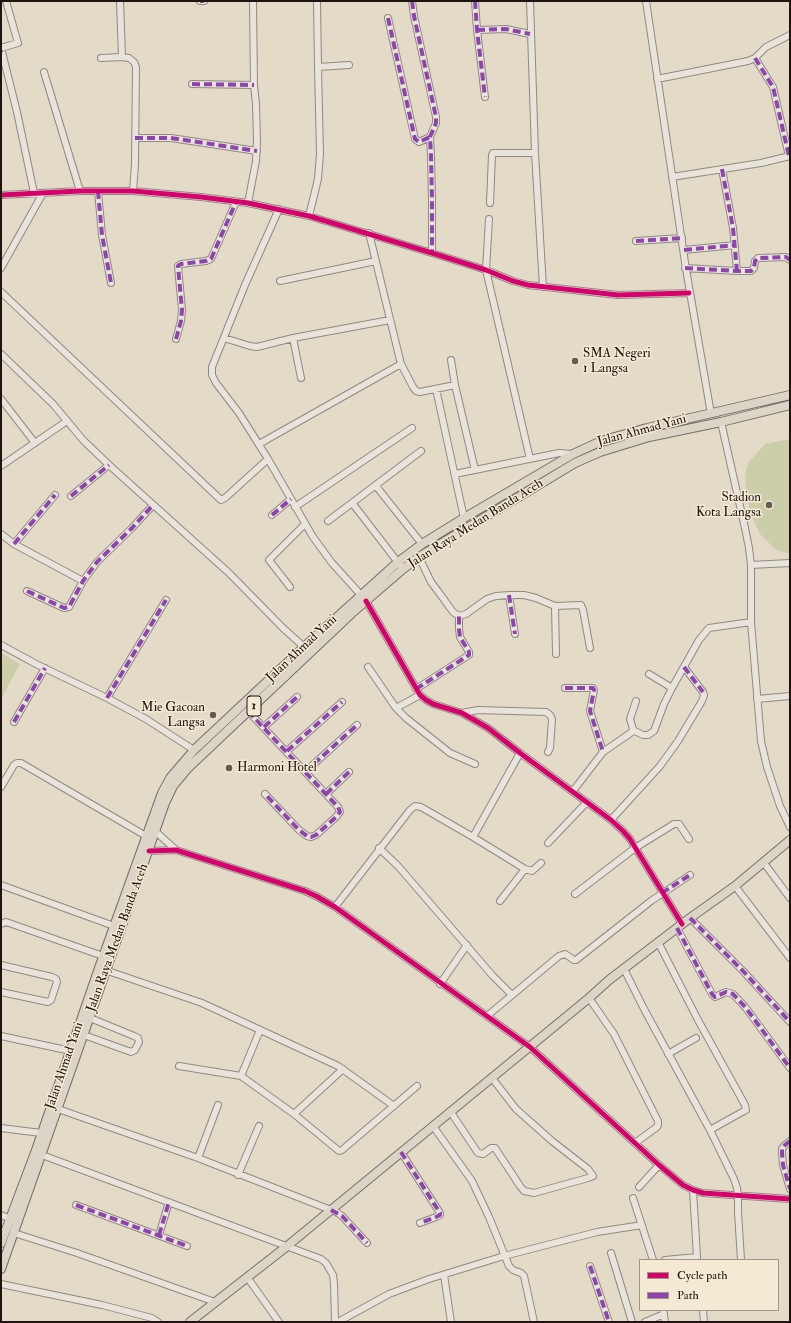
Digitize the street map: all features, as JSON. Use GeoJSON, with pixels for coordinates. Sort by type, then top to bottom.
{"type":"FeatureCollection","features":[{"type":"Feature","properties":{"kind":"main road","name":"Jalan Ahmad Yani"},"geometry":{"type":"LineString","coordinates":[[1,1243],[11,1219],[70,1051],[102,970],[103,956],[146,836],[166,785],[174,772],[194,750],[282,673],[304,647],[363,598],[398,562],[422,544],[464,518],[573,454],[611,438],[790,395]]}},
{"type":"Feature","properties":{"kind":"main road","name":"Jalan Raya Medan Banda Aceh"},"geometry":{"type":"LineString","coordinates":[[1,1270],[90,1018],[102,970],[149,851],[169,795],[180,777],[248,711],[282,673],[363,598],[419,557],[589,456],[610,448],[649,437],[721,422],[790,405]]}},
{"type":"Feature","properties":{"kind":"main road"},"geometry":{"type":"LineString","coordinates":[[190,1322],[286,1247],[624,969],[679,926],[735,886],[790,840]]}},
{"type":"Feature","properties":{"kind":"street"},"geometry":{"type":"LineString","coordinates":[[6,1],[18,43],[1,49],[34,193]]}},
{"type":"Feature","properties":{"kind":"street"},"geometry":{"type":"LineString","coordinates":[[120,1],[122,57]]}},
{"type":"Feature","properties":{"kind":"street"},"geometry":{"type":"LineString","coordinates":[[248,203],[257,151],[254,85],[253,1]]}},
{"type":"Feature","properties":{"kind":"street"},"geometry":{"type":"LineString","coordinates":[[310,216],[318,179],[320,154],[317,1]]}},
{"type":"Feature","properties":{"kind":"street"},"geometry":{"type":"LineString","coordinates":[[412,1],[436,117],[436,123],[430,138],[432,252]]}},
{"type":"Feature","properties":{"kind":"street"},"geometry":{"type":"LineString","coordinates":[[475,1],[476,30],[485,97]]}},
{"type":"Feature","properties":{"kind":"street"},"geometry":{"type":"LineString","coordinates":[[530,1],[535,153],[543,287]]}},
{"type":"Feature","properties":{"kind":"street"},"geometry":{"type":"LineString","coordinates":[[646,1],[684,250],[685,268],[711,414]]}},
{"type":"Feature","properties":{"kind":"street"},"geometry":{"type":"LineString","coordinates":[[388,18],[415,139],[419,142],[430,138]]}},
{"type":"Feature","properties":{"kind":"street"},"geometry":{"type":"LineString","coordinates":[[476,30],[506,29],[530,34]]}},
{"type":"Feature","properties":{"kind":"street"},"geometry":{"type":"LineString","coordinates":[[658,79],[755,58],[764,48],[790,35]]}},
{"type":"Feature","properties":{"kind":"street"},"geometry":{"type":"LineString","coordinates":[[101,58],[122,57],[132,60],[136,67],[133,191]]}},
{"type":"Feature","properties":{"kind":"street"},"geometry":{"type":"LineString","coordinates":[[672,177],[789,156],[773,87],[755,58]]}},
{"type":"Feature","properties":{"kind":"street"},"geometry":{"type":"LineString","coordinates":[[318,67],[349,65]]}},
{"type":"Feature","properties":{"kind":"street"},"geometry":{"type":"LineString","coordinates":[[44,72],[80,191]]}},
{"type":"Feature","properties":{"kind":"street"},"geometry":{"type":"LineString","coordinates":[[192,84],[254,85]]}},
{"type":"Feature","properties":{"kind":"street"},"geometry":{"type":"LineString","coordinates":[[135,138],[171,138],[257,151]]}},
{"type":"Feature","properties":{"kind":"street"},"geometry":{"type":"LineString","coordinates":[[490,203],[493,153],[535,153]]}},
{"type":"Feature","properties":{"kind":"street"},"geometry":{"type":"LineString","coordinates":[[722,169],[733,228],[737,271]]}},
{"type":"Feature","properties":{"kind":"street"},"geometry":{"type":"LineString","coordinates":[[1,195],[80,191],[133,191],[248,203],[310,216],[432,252],[528,285],[618,295],[689,293]]}},
{"type":"Feature","properties":{"kind":"street"},"geometry":{"type":"LineString","coordinates":[[98,191],[102,235],[111,283]]}},
{"type":"Feature","properties":{"kind":"street"},"geometry":{"type":"LineString","coordinates":[[1,268],[43,193]]}},
{"type":"Feature","properties":{"kind":"street"},"geometry":{"type":"LineString","coordinates":[[176,339],[181,321],[182,310],[178,266],[181,264],[211,259],[236,202]]}},
{"type":"Feature","properties":{"kind":"street"},"geometry":{"type":"LineString","coordinates":[[279,209],[245,285],[212,367],[212,375],[216,383],[239,412],[305,524],[325,554],[363,598],[420,695],[432,704],[462,713],[488,728],[611,820],[623,831],[662,893],[712,994],[716,997],[726,992],[733,994],[746,1008],[790,1068]]}},
{"type":"Feature","properties":{"kind":"street"},"geometry":{"type":"LineString","coordinates":[[489,219],[486,270],[530,459]]}},
{"type":"Feature","properties":{"kind":"street"},"geometry":{"type":"LineString","coordinates":[[368,234],[401,364],[412,387],[416,391],[423,392],[455,385]]}},
{"type":"Feature","properties":{"kind":"street"},"geometry":{"type":"LineString","coordinates":[[636,241],[682,238]]}},
{"type":"Feature","properties":{"kind":"street"},"geometry":{"type":"LineString","coordinates":[[684,250],[735,245]]}},
{"type":"Feature","properties":{"kind":"street"},"geometry":{"type":"LineString","coordinates":[[685,268],[751,271],[754,268],[755,261],[758,258],[786,257],[790,260]]}},
{"type":"Feature","properties":{"kind":"street"},"geometry":{"type":"LineString","coordinates":[[280,281],[376,261]]}},
{"type":"Feature","properties":{"kind":"street"},"geometry":{"type":"LineString","coordinates":[[1,292],[220,499],[222,500],[226,498],[268,459]]}},
{"type":"Feature","properties":{"kind":"street"},"geometry":{"type":"LineString","coordinates":[[224,338],[256,347],[293,338],[390,320]]}},
{"type":"Feature","properties":{"kind":"street"},"geometry":{"type":"LineString","coordinates":[[293,338],[301,378]]}},
{"type":"Feature","properties":{"kind":"street"},"geometry":{"type":"LineString","coordinates":[[1,354],[53,404],[83,440],[229,573],[283,628],[304,647]]}},
{"type":"Feature","properties":{"kind":"street"},"geometry":{"type":"LineString","coordinates":[[452,360],[455,385],[475,470]]}},
{"type":"Feature","properties":{"kind":"street"},"geometry":{"type":"LineString","coordinates":[[259,444],[401,364]]}},
{"type":"Feature","properties":{"kind":"street"},"geometry":{"type":"LineString","coordinates":[[436,389],[464,518]]}},
{"type":"Feature","properties":{"kind":"street"},"geometry":{"type":"LineString","coordinates":[[1,399],[35,443]]}},
{"type":"Feature","properties":{"kind":"street"},"geometry":{"type":"LineString","coordinates":[[1,466],[67,421]]}},
{"type":"Feature","properties":{"kind":"street"},"geometry":{"type":"LineString","coordinates":[[721,422],[746,528],[751,565],[751,622],[761,741],[767,767],[780,806],[790,827]]}},
{"type":"Feature","properties":{"kind":"street"},"geometry":{"type":"LineString","coordinates":[[295,507],[412,428]]}},
{"type":"Feature","properties":{"kind":"street"},"geometry":{"type":"LineString","coordinates":[[328,521],[353,504],[422,451]]}},
{"type":"Feature","properties":{"kind":"street"},"geometry":{"type":"LineString","coordinates":[[455,474],[559,453],[573,454]]}},
{"type":"Feature","properties":{"kind":"street"},"geometry":{"type":"LineString","coordinates":[[71,496],[109,465]]}},
{"type":"Feature","properties":{"kind":"street"},"geometry":{"type":"LineString","coordinates":[[376,486],[422,544]]}},
{"type":"Feature","properties":{"kind":"street"},"geometry":{"type":"LineString","coordinates":[[14,544],[55,495]]}},
{"type":"Feature","properties":{"kind":"street"},"geometry":{"type":"LineString","coordinates":[[272,515],[291,499]]}},
{"type":"Feature","properties":{"kind":"street"},"geometry":{"type":"LineString","coordinates":[[353,504],[403,569]]}},
{"type":"Feature","properties":{"kind":"street"},"geometry":{"type":"LineString","coordinates":[[27,591],[66,608],[72,602],[83,581],[96,562],[132,528],[153,505]]}},
{"type":"Feature","properties":{"kind":"street"},"geometry":{"type":"LineString","coordinates":[[290,587],[269,560],[305,524]]}},
{"type":"Feature","properties":{"kind":"street"},"geometry":{"type":"LineString","coordinates":[[1,534],[14,544],[83,581]]}},
{"type":"Feature","properties":{"kind":"street"},"geometry":{"type":"LineString","coordinates":[[419,557],[431,582],[453,612],[460,616],[466,614],[487,599],[509,595],[524,595],[555,606],[581,605],[590,648]]}},
{"type":"Feature","properties":{"kind":"street"},"geometry":{"type":"LineString","coordinates":[[751,565],[790,563]]}},
{"type":"Feature","properties":{"kind":"street"},"geometry":{"type":"LineString","coordinates":[[509,595],[515,634]]}},
{"type":"Feature","properties":{"kind":"street"},"geometry":{"type":"LineString","coordinates":[[107,698],[166,600]]}},
{"type":"Feature","properties":{"kind":"street"},"geometry":{"type":"LineString","coordinates":[[555,606],[556,654]]}},
{"type":"Feature","properties":{"kind":"street"},"geometry":{"type":"LineString","coordinates":[[416,689],[469,655],[469,652],[460,636],[460,616]]}},
{"type":"Feature","properties":{"kind":"street"},"geometry":{"type":"LineString","coordinates":[[636,701],[630,719],[633,730],[643,735],[648,735],[654,731],[664,704],[698,640],[709,628],[751,622]]}},
{"type":"Feature","properties":{"kind":"street"},"geometry":{"type":"LineString","coordinates":[[1,645],[146,719],[194,750]]}},
{"type":"Feature","properties":{"kind":"street"},"geometry":{"type":"LineString","coordinates":[[368,667],[396,708],[406,718],[450,753],[475,764]]}},
{"type":"Feature","properties":{"kind":"street"},"geometry":{"type":"LineString","coordinates":[[611,820],[660,766],[678,742],[702,701],[704,692],[684,667]]}},
{"type":"Feature","properties":{"kind":"street"},"geometry":{"type":"LineString","coordinates":[[14,722],[45,668]]}},
{"type":"Feature","properties":{"kind":"street"},"geometry":{"type":"LineString","coordinates":[[648,674],[672,688]]}},
{"type":"Feature","properties":{"kind":"street"},"geometry":{"type":"LineString","coordinates":[[565,688],[593,688],[594,690],[590,711],[603,752]]}},
{"type":"Feature","properties":{"kind":"street"},"geometry":{"type":"LineString","coordinates":[[396,708],[420,695]]}},
{"type":"Feature","properties":{"kind":"street"},"geometry":{"type":"LineString","coordinates":[[757,699],[790,696]]}},
{"type":"Feature","properties":{"kind":"street"},"geometry":{"type":"LineString","coordinates":[[264,727],[297,697]]}},
{"type":"Feature","properties":{"kind":"street"},"geometry":{"type":"LineString","coordinates":[[287,751],[342,702]]}},
{"type":"Feature","properties":{"kind":"street"},"geometry":{"type":"LineString","coordinates":[[462,713],[478,710],[546,712],[552,719],[550,748],[548,752]]}},
{"type":"Feature","properties":{"kind":"street"},"geometry":{"type":"LineString","coordinates":[[248,711],[287,751],[338,807],[340,812],[316,835],[311,837],[304,835],[265,794]]}},
{"type":"Feature","properties":{"kind":"street"},"geometry":{"type":"LineString","coordinates":[[305,772],[357,725]]}},
{"type":"Feature","properties":{"kind":"street"},"geometry":{"type":"LineString","coordinates":[[573,792],[603,752],[633,730]]}},
{"type":"Feature","properties":{"kind":"street"},"geometry":{"type":"LineString","coordinates":[[473,837],[520,753]]}},
{"type":"Feature","properties":{"kind":"street"},"geometry":{"type":"LineString","coordinates":[[1,787],[14,765],[21,763],[146,836]]}},
{"type":"Feature","properties":{"kind":"street"},"geometry":{"type":"LineString","coordinates":[[326,794],[349,772]]}},
{"type":"Feature","properties":{"kind":"street"},"geometry":{"type":"LineString","coordinates":[[548,843],[587,802]]}},
{"type":"Feature","properties":{"kind":"street"},"geometry":{"type":"LineString","coordinates":[[335,908],[380,848],[410,810],[415,806],[421,807],[525,869],[532,871],[541,863]]}},
{"type":"Feature","properties":{"kind":"street"},"geometry":{"type":"LineString","coordinates":[[575,894],[635,848],[676,824],[681,826],[689,839]]}},
{"type":"Feature","properties":{"kind":"street"},"geometry":{"type":"LineString","coordinates":[[155,831],[176,850]]}},
{"type":"Feature","properties":{"kind":"street"},"geometry":{"type":"LineString","coordinates":[[380,848],[398,866],[512,995]]}},
{"type":"Feature","properties":{"kind":"street"},"geometry":{"type":"LineString","coordinates":[[149,851],[176,850],[305,891],[335,908],[440,984],[530,1046],[659,1165],[683,1185],[693,1190],[718,1194],[790,1199]]}},
{"type":"Feature","properties":{"kind":"street"},"geometry":{"type":"LineString","coordinates":[[764,863],[790,898]]}},
{"type":"Feature","properties":{"kind":"street"},"geometry":{"type":"LineString","coordinates":[[500,901],[525,869]]}},
{"type":"Feature","properties":{"kind":"street"},"geometry":{"type":"LineString","coordinates":[[487,1016],[563,954],[576,960],[662,893],[690,875]]}},
{"type":"Feature","properties":{"kind":"street"},"geometry":{"type":"LineString","coordinates":[[1,885],[114,926]]}},
{"type":"Feature","properties":{"kind":"street"},"geometry":{"type":"LineString","coordinates":[[735,886],[790,958]]}},
{"type":"Feature","properties":{"kind":"street"},"geometry":{"type":"LineString","coordinates":[[690,918],[743,971],[790,1022]]}},
{"type":"Feature","properties":{"kind":"street"},"geometry":{"type":"LineString","coordinates":[[1,924],[6,922],[103,956]]}},
{"type":"Feature","properties":{"kind":"street"},"geometry":{"type":"LineString","coordinates":[[658,942],[698,1020],[745,1105],[746,1110],[744,1112],[710,1130]]}},
{"type":"Feature","properties":{"kind":"street"},"geometry":{"type":"LineString","coordinates":[[440,984],[467,945]]}},
{"type":"Feature","properties":{"kind":"street"},"geometry":{"type":"LineString","coordinates":[[1,965],[52,977],[57,980],[51,1000],[48,1002],[1,992]]}},
{"type":"Feature","properties":{"kind":"street"},"geometry":{"type":"LineString","coordinates":[[624,969],[668,1054],[710,1130],[734,1179],[738,1196],[741,1259]]}},
{"type":"Feature","properties":{"kind":"street"},"geometry":{"type":"LineString","coordinates":[[102,970],[202,1003],[343,1068],[394,1106]]}},
{"type":"Feature","properties":{"kind":"street"},"geometry":{"type":"LineString","coordinates":[[589,998],[614,1034],[658,1121],[657,1127],[635,1143]]}},
{"type":"Feature","properties":{"kind":"street"},"geometry":{"type":"LineString","coordinates":[[84,1035],[131,1052],[136,1050],[139,1042],[139,1039],[136,1037],[90,1018]]}},
{"type":"Feature","properties":{"kind":"street"},"geometry":{"type":"LineString","coordinates":[[241,1076],[260,1030]]}},
{"type":"Feature","properties":{"kind":"street"},"geometry":{"type":"LineString","coordinates":[[1,1036],[70,1051]]}},
{"type":"Feature","properties":{"kind":"street"},"geometry":{"type":"LineString","coordinates":[[668,1054],[696,1038]]}},
{"type":"Feature","properties":{"kind":"street"},"geometry":{"type":"LineString","coordinates":[[179,1066],[241,1076],[294,1114],[339,1151],[417,1086]]}},
{"type":"Feature","properties":{"kind":"street"},"geometry":{"type":"LineString","coordinates":[[294,1114],[332,1080],[343,1068]]}},
{"type":"Feature","properties":{"kind":"street"},"geometry":{"type":"LineString","coordinates":[[450,1111],[478,1153],[482,1154],[491,1148],[495,1148],[524,1191],[534,1193],[593,1176],[588,1169],[558,1146],[516,1109],[492,1078]]}},
{"type":"Feature","properties":{"kind":"street"},"geometry":{"type":"LineString","coordinates":[[198,1158],[218,1105]]}},
{"type":"Feature","properties":{"kind":"street"},"geometry":{"type":"LineString","coordinates":[[58,1109],[198,1158],[238,1175],[331,1210],[342,1216],[368,1243]]}},
{"type":"Feature","properties":{"kind":"street"},"geometry":{"type":"LineString","coordinates":[[238,1175],[259,1126]]}},
{"type":"Feature","properties":{"kind":"street"},"geometry":{"type":"LineString","coordinates":[[432,1126],[472,1181],[510,1268],[524,1276],[534,1322]]}},
{"type":"Feature","properties":{"kind":"street"},"geometry":{"type":"LineString","coordinates":[[1,1128],[41,1133]]}},
{"type":"Feature","properties":{"kind":"street"},"geometry":{"type":"LineString","coordinates":[[790,1141],[782,1149],[783,1165],[790,1189]]}},
{"type":"Feature","properties":{"kind":"street"},"geometry":{"type":"LineString","coordinates":[[401,1152],[440,1213],[440,1215],[436,1217],[420,1222]]}},
{"type":"Feature","properties":{"kind":"street"},"geometry":{"type":"LineString","coordinates":[[42,1154],[321,1259],[330,1269],[334,1284],[336,1322],[403,1288],[429,1279],[504,1256],[597,1232],[642,1225]]}},
{"type":"Feature","properties":{"kind":"street"},"geometry":{"type":"LineString","coordinates":[[639,1187],[659,1165]]}},
{"type":"Feature","properties":{"kind":"street"},"geometry":{"type":"LineString","coordinates":[[681,1259],[697,1258],[693,1190]]}},
{"type":"Feature","properties":{"kind":"street"},"geometry":{"type":"LineString","coordinates":[[633,1198],[653,1259]]}},
{"type":"Feature","properties":{"kind":"street"},"geometry":{"type":"LineString","coordinates":[[159,1235],[169,1202]]}},
{"type":"Feature","properties":{"kind":"street"},"geometry":{"type":"LineString","coordinates":[[76,1205],[187,1246]]}},
{"type":"Feature","properties":{"kind":"street"},"geometry":{"type":"LineString","coordinates":[[1,1215],[11,1219]]}},
{"type":"Feature","properties":{"kind":"street"},"geometry":{"type":"LineString","coordinates":[[14,1233],[78,1253],[215,1302]]}},
{"type":"Feature","properties":{"kind":"street"},"geometry":{"type":"LineString","coordinates":[[611,1253],[632,1322]]}},
{"type":"Feature","properties":{"kind":"street"},"geometry":{"type":"LineString","coordinates":[[590,1266],[609,1322]]}},
{"type":"Feature","properties":{"kind":"street"},"geometry":{"type":"LineString","coordinates":[[444,1275],[451,1322]]}},
{"type":"Feature","properties":{"kind":"street"},"geometry":{"type":"LineString","coordinates":[[247,1277],[279,1322]]}},
{"type":"Feature","properties":{"kind":"street"},"geometry":{"type":"LineString","coordinates":[[1,1284],[84,1300],[152,1318],[158,1322]]}},
{"type":"Feature","properties":{"kind":"street"},"geometry":{"type":"LineString","coordinates":[[703,1311],[704,1322]]}},
{"type":"Feature","properties":{"kind":"street"},"geometry":{"type":"LineString","coordinates":[[645,1322],[664,1312],[665,1322]]}},
{"type":"Feature","properties":{"kind":"green space","name":"Stadion Kota Langsa"},"geometry":{"type":"Polygon","coordinates":[[[790,439],[790,554],[776,550],[760,534],[751,515],[746,494],[745,476],[748,463],[765,444],[790,439]]]}},
{"type":"Feature","properties":{"kind":"green space"},"geometry":{"type":"Polygon","coordinates":[[[1,653],[20,664],[1,699],[1,653]]]}},
{"type":"Feature","properties":{"kind":"marked path"},"geometry":{"type":"LineString","coordinates":[[412,1],[436,117],[436,123],[430,137],[432,253]]}},
{"type":"Feature","properties":{"kind":"marked path"},"geometry":{"type":"LineString","coordinates":[[475,1],[485,97]]}},
{"type":"Feature","properties":{"kind":"marked path"},"geometry":{"type":"LineString","coordinates":[[388,18],[415,139],[419,142],[430,137]]}},
{"type":"Feature","properties":{"kind":"marked path"},"geometry":{"type":"LineString","coordinates":[[477,30],[506,29],[530,34]]}},
{"type":"Feature","properties":{"kind":"marked path"},"geometry":{"type":"LineString","coordinates":[[755,58],[773,87],[789,156]]}},
{"type":"Feature","properties":{"kind":"marked path"},"geometry":{"type":"LineString","coordinates":[[192,84],[254,85]]}},
{"type":"Feature","properties":{"kind":"marked path"},"geometry":{"type":"LineString","coordinates":[[135,138],[171,138],[257,151]]}},
{"type":"Feature","properties":{"kind":"marked path"},"geometry":{"type":"LineString","coordinates":[[722,169],[733,228],[737,271]]}},
{"type":"Feature","properties":{"kind":"marked path"},"geometry":{"type":"LineString","coordinates":[[98,191],[102,235],[111,283]]}},
{"type":"Feature","properties":{"kind":"marked path"},"geometry":{"type":"LineString","coordinates":[[176,339],[181,321],[182,310],[178,266],[181,264],[211,259],[236,202]]}},
{"type":"Feature","properties":{"kind":"marked path"},"geometry":{"type":"LineString","coordinates":[[636,241],[682,238]]}},
{"type":"Feature","properties":{"kind":"marked path"},"geometry":{"type":"LineString","coordinates":[[684,250],[735,245]]}},
{"type":"Feature","properties":{"kind":"marked path"},"geometry":{"type":"LineString","coordinates":[[685,268],[751,271],[754,268],[755,261],[758,258],[786,257],[790,260]]}},
{"type":"Feature","properties":{"kind":"marked path"},"geometry":{"type":"LineString","coordinates":[[71,496],[109,465]]}},
{"type":"Feature","properties":{"kind":"marked path"},"geometry":{"type":"LineString","coordinates":[[14,544],[55,495]]}},
{"type":"Feature","properties":{"kind":"marked path"},"geometry":{"type":"LineString","coordinates":[[272,515],[291,499]]}},
{"type":"Feature","properties":{"kind":"marked path"},"geometry":{"type":"LineString","coordinates":[[27,591],[64,608],[69,607],[83,581],[97,562],[153,505]]}},
{"type":"Feature","properties":{"kind":"marked path"},"geometry":{"type":"LineString","coordinates":[[509,595],[515,634]]}},
{"type":"Feature","properties":{"kind":"marked path"},"geometry":{"type":"LineString","coordinates":[[107,698],[166,600]]}},
{"type":"Feature","properties":{"kind":"marked path"},"geometry":{"type":"LineString","coordinates":[[416,689],[469,655],[469,652],[460,637],[459,616]]}},
{"type":"Feature","properties":{"kind":"marked path"},"geometry":{"type":"LineString","coordinates":[[684,667],[703,692]]}},
{"type":"Feature","properties":{"kind":"marked path"},"geometry":{"type":"LineString","coordinates":[[14,722],[45,668]]}},
{"type":"Feature","properties":{"kind":"marked path"},"geometry":{"type":"LineString","coordinates":[[565,688],[593,688],[594,690],[590,711],[603,752]]}},
{"type":"Feature","properties":{"kind":"marked path"},"geometry":{"type":"LineString","coordinates":[[264,727],[297,697]]}},
{"type":"Feature","properties":{"kind":"marked path"},"geometry":{"type":"LineString","coordinates":[[287,751],[342,702]]}},
{"type":"Feature","properties":{"kind":"marked path"},"geometry":{"type":"LineString","coordinates":[[248,711],[338,807],[340,812],[316,835],[311,837],[299,830],[265,794]]}},
{"type":"Feature","properties":{"kind":"marked path"},"geometry":{"type":"LineString","coordinates":[[305,772],[357,725]]}},
{"type":"Feature","properties":{"kind":"marked path"},"geometry":{"type":"LineString","coordinates":[[326,794],[349,772]]}},
{"type":"Feature","properties":{"kind":"marked path"},"geometry":{"type":"LineString","coordinates":[[662,893],[690,875]]}},
{"type":"Feature","properties":{"kind":"marked path"},"geometry":{"type":"LineString","coordinates":[[690,918],[743,971],[790,1022]]}},
{"type":"Feature","properties":{"kind":"marked path"},"geometry":{"type":"LineString","coordinates":[[677,928],[712,994],[715,997],[726,992],[733,994],[746,1008],[790,1068]]}},
{"type":"Feature","properties":{"kind":"marked path"},"geometry":{"type":"LineString","coordinates":[[790,1141],[782,1149],[783,1165],[790,1189]]}},
{"type":"Feature","properties":{"kind":"marked path"},"geometry":{"type":"LineString","coordinates":[[401,1152],[440,1213],[440,1215],[420,1223]]}},
{"type":"Feature","properties":{"kind":"marked path"},"geometry":{"type":"LineString","coordinates":[[159,1235],[169,1202]]}},
{"type":"Feature","properties":{"kind":"marked path"},"geometry":{"type":"LineString","coordinates":[[76,1205],[187,1246]]}},
{"type":"Feature","properties":{"kind":"marked path"},"geometry":{"type":"LineString","coordinates":[[331,1210],[342,1216],[367,1243]]}},
{"type":"Feature","properties":{"kind":"marked path"},"geometry":{"type":"LineString","coordinates":[[590,1266],[609,1322]]}},
{"type":"Feature","properties":{"kind":"cycle path"},"geometry":{"type":"LineString","coordinates":[[1,195],[80,191],[133,191],[248,203],[309,216],[486,270],[513,281],[528,285],[618,295],[689,293]]}},
{"type":"Feature","properties":{"kind":"cycle path"},"geometry":{"type":"LineString","coordinates":[[366,601],[420,695],[433,704],[462,713],[488,728],[611,820],[630,839],[682,924]]}},
{"type":"Feature","properties":{"kind":"cycle path"},"geometry":{"type":"LineString","coordinates":[[149,851],[176,850],[305,891],[316,896],[335,907],[530,1047],[659,1165],[683,1185],[703,1193],[790,1199]]}},
{"type":"Feature","properties":{"kind":"place","name":"SMA Negeri 1 Langsa"},"geometry":{"type":"Point","coordinates":[575,361]}},
{"type":"Feature","properties":{"kind":"place","name":"Stadion Kota Langsa"},"geometry":{"type":"Point","coordinates":[769,505]}},
{"type":"Feature","properties":{"kind":"place","name":"Mie Gacoan Langsa"},"geometry":{"type":"Point","coordinates":[213,715]}},
{"type":"Feature","properties":{"kind":"place","name":"Harmoni Hotel"},"geometry":{"type":"Point","coordinates":[229,768]}}]}
